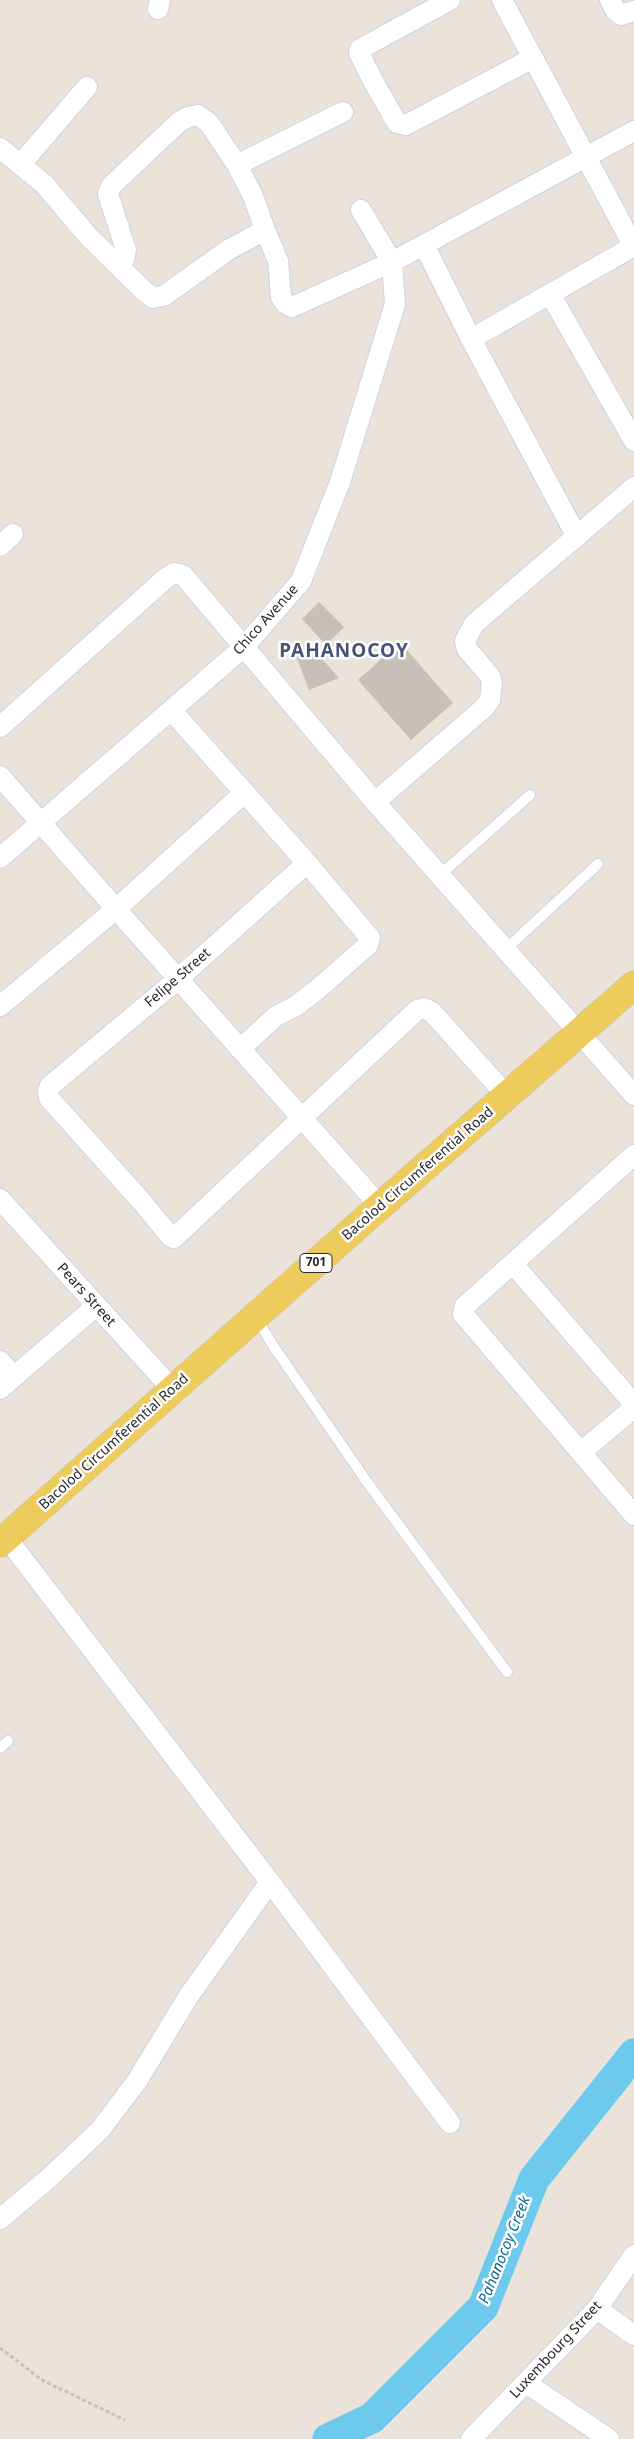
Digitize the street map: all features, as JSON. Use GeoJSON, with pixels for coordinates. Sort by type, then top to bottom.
{"type":"FeatureCollection","features":[{"type":"Feature","properties":{"kind":"main road","name":"Bacolod Circumferential Road"},"geometry":{"type":"LineString","coordinates":[[3,1540],[380,1206],[634,985]]}},
{"type":"Feature","properties":{"kind":"street"},"geometry":{"type":"LineString","coordinates":[[450,0],[360,49],[360,53],[373,81],[397,123],[406,125],[533,58]]}},
{"type":"Feature","properties":{"kind":"street"},"geometry":{"type":"LineString","coordinates":[[471,339],[634,246],[502,0]]}},
{"type":"Feature","properties":{"kind":"street"},"geometry":{"type":"LineString","coordinates":[[610,0],[616,11],[621,15],[634,11]]}},
{"type":"Feature","properties":{"kind":"street"},"geometry":{"type":"LineString","coordinates":[[21,164],[87,87]]}},
{"type":"Feature","properties":{"kind":"street"},"geometry":{"type":"LineString","coordinates":[[238,165],[343,112]]}},
{"type":"Feature","properties":{"kind":"street"},"geometry":{"type":"LineString","coordinates":[[119,267],[124,259],[126,250],[108,194],[111,186],[179,122],[188,117],[198,115],[209,123],[238,165],[253,196],[278,260],[281,297],[285,303],[292,307],[424,246],[634,131]]}},
{"type":"Feature","properties":{"kind":"street"},"geometry":{"type":"LineString","coordinates":[[0,148],[44,184],[88,236],[153,298],[165,295],[228,250],[265,230]]}},
{"type":"Feature","properties":{"kind":"street","name":"Chico Avenue"},"geometry":{"type":"LineString","coordinates":[[0,858],[244,647],[301,581],[340,482],[395,304],[392,262],[361,210]]}},
{"type":"Feature","properties":{"kind":"street"},"geometry":{"type":"LineString","coordinates":[[424,246],[471,339],[577,537]]}},
{"type":"Feature","properties":{"kind":"street"},"geometry":{"type":"LineString","coordinates":[[550,294],[634,441]]}},
{"type":"Feature","properties":{"kind":"street"},"geometry":{"type":"LineString","coordinates":[[375,802],[484,708],[490,700],[492,683],[490,676],[467,648],[465,640],[468,632],[492,608],[634,487]]}},
{"type":"Feature","properties":{"kind":"street"},"geometry":{"type":"LineString","coordinates":[[0,727],[174,573],[183,575],[375,802],[634,1095]]}},
{"type":"Feature","properties":{"kind":"street"},"geometry":{"type":"LineString","coordinates":[[172,711],[307,863],[370,938],[368,945],[306,999],[276,1016],[240,1049]]}},
{"type":"Feature","properties":{"kind":"street"},"geometry":{"type":"LineString","coordinates":[[0,776],[300,1118],[380,1206]]}},
{"type":"Feature","properties":{"kind":"street"},"geometry":{"type":"LineString","coordinates":[[0,1006],[116,909],[244,793]]}},
{"type":"Feature","properties":{"kind":"street","name":"Felipe Street"},"geometry":{"type":"LineString","coordinates":[[300,1118],[232,1186],[174,1238],[170,1236],[49,1098],[48,1091],[50,1086],[178,979],[307,863]]}},
{"type":"Feature","properties":{"kind":"street"},"geometry":{"type":"LineString","coordinates":[[300,1118],[418,1010],[424,1008],[432,1012],[506,1096]]}},
{"type":"Feature","properties":{"kind":"street"},"geometry":{"type":"LineString","coordinates":[[634,1155],[514,1265],[465,1306],[463,1314],[634,1515]]}},
{"type":"Feature","properties":{"kind":"street","name":"Pears Street"},"geometry":{"type":"LineString","coordinates":[[0,1199],[173,1390]]}},
{"type":"Feature","properties":{"kind":"street"},"geometry":{"type":"LineString","coordinates":[[514,1265],[632,1397],[581,1452]]}},
{"type":"Feature","properties":{"kind":"street"},"geometry":{"type":"LineString","coordinates":[[0,1361],[7,1383],[96,1306]]}},
{"type":"Feature","properties":{"kind":"street"},"geometry":{"type":"LineString","coordinates":[[3,1540],[270,1882],[450,2123]]}},
{"type":"Feature","properties":{"kind":"street"},"geometry":{"type":"LineString","coordinates":[[0,2219],[43,2184],[100,2130],[137,2081],[188,1997],[270,1882]]}},
{"type":"Feature","properties":{"kind":"street","name":"Luxembourg Street"},"geometry":{"type":"LineString","coordinates":[[471,2439],[597,2309],[634,2255]]}},
{"type":"Feature","properties":{"kind":"street"},"geometry":{"type":"LineString","coordinates":[[597,2309],[634,2335]]}},
{"type":"Feature","properties":{"kind":"street"},"geometry":{"type":"LineString","coordinates":[[526,2383],[609,2439]]}},
{"type":"Feature","properties":{"kind":"lane"},"geometry":{"type":"LineString","coordinates":[[440,875],[530,795]]}},
{"type":"Feature","properties":{"kind":"lane"},"geometry":{"type":"LineString","coordinates":[[506,950],[598,864]]}},
{"type":"Feature","properties":{"kind":"lane"},"geometry":{"type":"LineString","coordinates":[[255,1316],[272,1344],[367,1482],[508,1672]]}},
{"type":"Feature","properties":{"kind":"path"},"geometry":{"type":"LineString","coordinates":[[0,2348],[42,2380],[124,2420]]}},
{"type":"Feature","properties":{"kind":"building"},"geometry":{"type":"Polygon","coordinates":[[[319,602],[344,627],[326,645],[302,619],[319,602]]]}},
{"type":"Feature","properties":{"kind":"building"},"geometry":{"type":"Polygon","coordinates":[[[400,642],[453,703],[411,740],[358,680],[400,642]]]}},
{"type":"Feature","properties":{"kind":"building"},"geometry":{"type":"Polygon","coordinates":[[[310,646],[339,678],[309,690],[295,653],[310,646]]]}},
{"type":"Feature","properties":{"kind":"waterway","name":"Pahanocoy Creek"},"geometry":{"type":"LineString","coordinates":[[328,2439],[372,2418],[483,2307],[534,2179],[634,2054]]}},
{"type":"Feature","properties":{"kind":"district","name":"PAHANOCOY"},"geometry":{"type":"Point","coordinates":[344,652]}}]}
